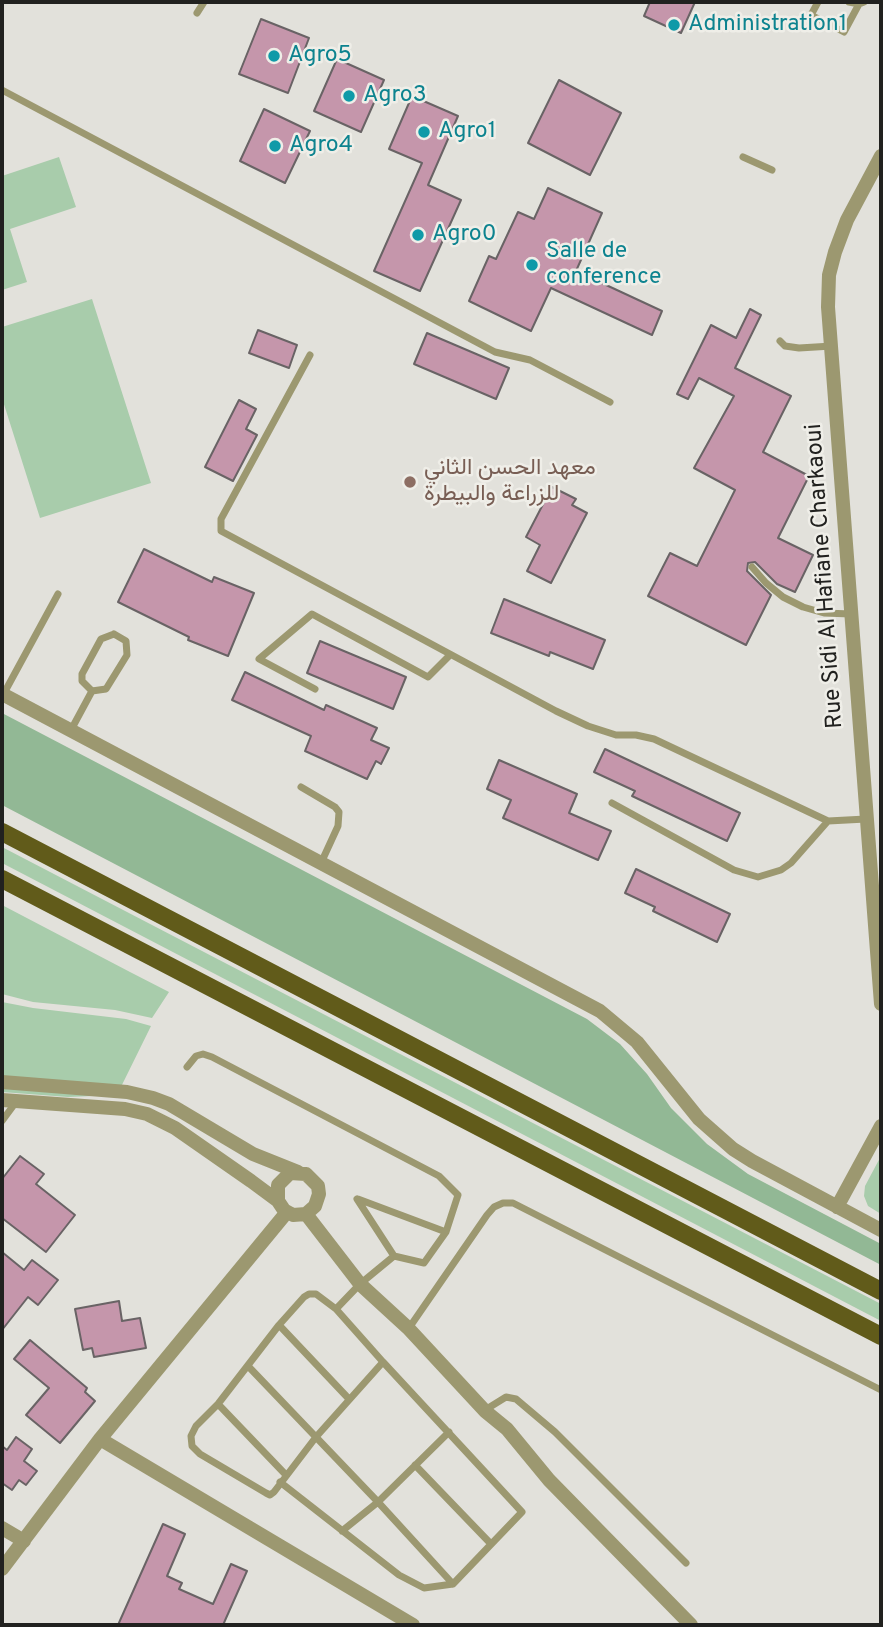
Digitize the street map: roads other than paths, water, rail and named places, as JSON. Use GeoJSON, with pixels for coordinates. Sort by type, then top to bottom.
{"type":"FeatureCollection","features":[{"type":"Feature","properties":{"kind":"main road"},"geometry":{"type":"LineString","coordinates":[[2,832],[881,1291]]}},
{"type":"Feature","properties":{"kind":"main road"},"geometry":{"type":"LineString","coordinates":[[2,879],[881,1336]]}},
{"type":"Feature","properties":{"kind":"street","name":"Rue Sidi Al Hafiane Charkaoui"},"geometry":{"type":"LineString","coordinates":[[881,156],[847,220],[835,252],[829,275],[828,307],[866,820],[875,862],[881,1004]]}},
{"type":"Feature","properties":{"kind":"street"},"geometry":{"type":"LineString","coordinates":[[3,694],[600,1011],[637,1042],[684,1102],[716,1135],[752,1161],[881,1230]]}},
{"type":"Feature","properties":{"kind":"street"},"geometry":{"type":"LineString","coordinates":[[2,1082],[127,1092],[169,1104],[253,1154],[313,1179],[319,1190],[316,1206],[306,1214],[297,1215],[282,1207],[174,1128],[147,1114],[125,1109],[9,1100]]}},
{"type":"Feature","properties":{"kind":"street"},"geometry":{"type":"LineString","coordinates":[[837,1207],[881,1126]]}},
{"type":"Feature","properties":{"kind":"street"},"geometry":{"type":"LineString","coordinates":[[282,1207],[276,1193],[280,1181],[290,1173],[298,1172]]}},
{"type":"Feature","properties":{"kind":"street"},"geometry":{"type":"LineString","coordinates":[[2,1569],[100,1439],[261,1241],[282,1207]]}},
{"type":"Feature","properties":{"kind":"street"},"geometry":{"type":"LineString","coordinates":[[306,1214],[360,1283],[408,1328],[485,1411],[508,1429],[549,1480],[691,1625]]}},
{"type":"Feature","properties":{"kind":"street"},"geometry":{"type":"LineString","coordinates":[[100,1439],[413,1625]]}},
{"type":"Feature","properties":{"kind":"street"},"geometry":{"type":"LineString","coordinates":[[2,1528],[24,1541]]}},
{"type":"Feature","properties":{"kind":"lane"},"geometry":{"type":"LineString","coordinates":[[197,13],[204,2]]}},
{"type":"Feature","properties":{"kind":"lane"},"geometry":{"type":"LineString","coordinates":[[818,2],[811,15],[844,32],[862,3],[849,2]]}},
{"type":"Feature","properties":{"kind":"lane"},"geometry":{"type":"LineString","coordinates":[[2,90],[495,352],[530,360],[610,402]]}},
{"type":"Feature","properties":{"kind":"lane"},"geometry":{"type":"LineString","coordinates":[[743,157],[772,170]]}},
{"type":"Feature","properties":{"kind":"lane"},"geometry":{"type":"LineString","coordinates":[[780,341],[799,348],[832,346]]}},
{"type":"Feature","properties":{"kind":"lane"},"geometry":{"type":"LineString","coordinates":[[310,355],[221,519],[221,531],[588,726],[616,735],[654,739],[828,821],[866,820]]}},
{"type":"Feature","properties":{"kind":"lane"},"geometry":{"type":"LineString","coordinates":[[752,566],[766,583],[783,597],[803,607],[824,613],[851,614]]}},
{"type":"Feature","properties":{"kind":"lane"},"geometry":{"type":"LineString","coordinates":[[3,694],[58,594]]}},
{"type":"Feature","properties":{"kind":"lane"},"geometry":{"type":"LineString","coordinates":[[314,689],[259,659],[312,614],[428,677],[450,655]]}},
{"type":"Feature","properties":{"kind":"lane"},"geometry":{"type":"LineString","coordinates":[[114,634],[121,636],[128,648],[127,655],[106,689],[92,691],[82,681],[85,667],[101,639],[114,634]]}},
{"type":"Feature","properties":{"kind":"lane"},"geometry":{"type":"LineString","coordinates":[[71,730],[92,691]]}},
{"type":"Feature","properties":{"kind":"lane"},"geometry":{"type":"LineString","coordinates":[[301,787],[339,812],[338,825],[321,864]]}},
{"type":"Feature","properties":{"kind":"lane"},"geometry":{"type":"LineString","coordinates":[[612,803],[734,870],[758,877],[770,875],[791,863],[828,821]]}},
{"type":"Feature","properties":{"kind":"lane"},"geometry":{"type":"LineString","coordinates":[[187,1067],[196,1056],[203,1054],[212,1057],[439,1177],[458,1195],[446,1232],[424,1263],[394,1256],[357,1199],[446,1232]]}},
{"type":"Feature","properties":{"kind":"lane"},"geometry":{"type":"LineString","coordinates":[[2,1121],[9,1100]]}},
{"type":"Feature","properties":{"kind":"lane"},"geometry":{"type":"LineString","coordinates":[[408,1328],[487,1214],[503,1203],[513,1203],[881,1390]]}},
{"type":"Feature","properties":{"kind":"lane"},"geometry":{"type":"LineString","coordinates":[[336,1309],[360,1283],[394,1256]]}},
{"type":"Feature","properties":{"kind":"lane"},"geometry":{"type":"LineString","coordinates":[[280,1482],[399,1575],[424,1588],[453,1584],[522,1512],[336,1309],[316,1294],[309,1294],[279,1325],[218,1404],[196,1426],[191,1436],[192,1446],[200,1454],[270,1495],[280,1482],[316,1437],[383,1362]]}},
{"type":"Feature","properties":{"kind":"lane"},"geometry":{"type":"LineString","coordinates":[[279,1325],[349,1399]]}},
{"type":"Feature","properties":{"kind":"lane"},"geometry":{"type":"LineString","coordinates":[[247,1366],[453,1584]]}},
{"type":"Feature","properties":{"kind":"lane"},"geometry":{"type":"LineString","coordinates":[[485,1411],[506,1398],[516,1399],[555,1432],[686,1563]]}},
{"type":"Feature","properties":{"kind":"lane"},"geometry":{"type":"LineString","coordinates":[[218,1404],[286,1475]]}},
{"type":"Feature","properties":{"kind":"lane"},"geometry":{"type":"LineString","coordinates":[[342,1531],[378,1502],[449,1432]]}},
{"type":"Feature","properties":{"kind":"lane"},"geometry":{"type":"LineString","coordinates":[[415,1465],[491,1544]]}},
{"type":"Feature","properties":{"kind":"place","name":"Administration1"},"geometry":{"type":"Point","coordinates":[674,25]}},
{"type":"Feature","properties":{"kind":"place","name":"Agro5"},"geometry":{"type":"Point","coordinates":[274,56]}},
{"type":"Feature","properties":{"kind":"place","name":"Agro3"},"geometry":{"type":"Point","coordinates":[349,96]}},
{"type":"Feature","properties":{"kind":"place","name":"Agro1"},"geometry":{"type":"Point","coordinates":[424,132]}},
{"type":"Feature","properties":{"kind":"place","name":"Agro4"},"geometry":{"type":"Point","coordinates":[275,146]}},
{"type":"Feature","properties":{"kind":"place","name":"Agro0"},"geometry":{"type":"Point","coordinates":[418,235]}},
{"type":"Feature","properties":{"kind":"place","name":"Salle de conference"},"geometry":{"type":"Point","coordinates":[532,265]}},
{"type":"Feature","properties":{"kind":"place","name":"معهد الحسن الثاني للزراعة والبيطرة"},"geometry":{"type":"Point","coordinates":[410,482]}}]}
